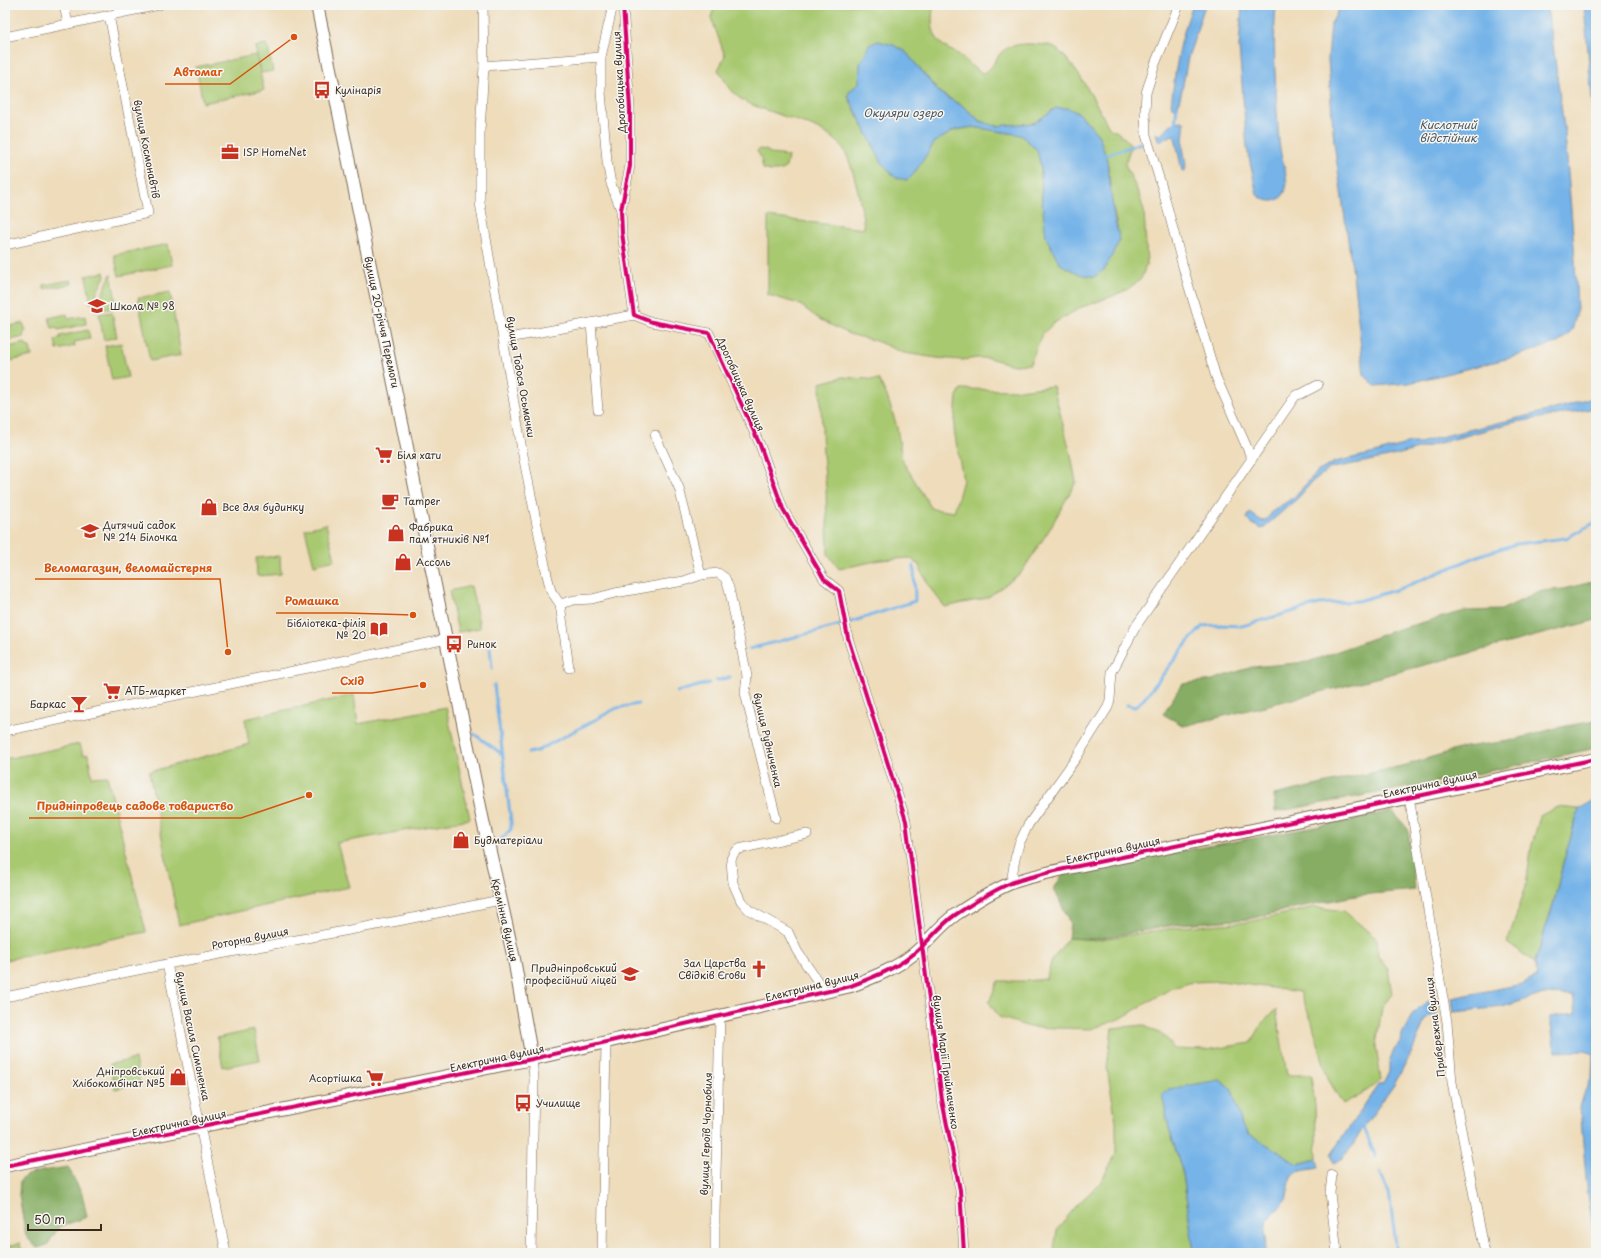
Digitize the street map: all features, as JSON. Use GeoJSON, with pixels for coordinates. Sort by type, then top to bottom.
{"type":"FeatureCollection","features":[{"type":"Feature","properties":{"kind":"street"},"geometry":{"type":"LineString","coordinates":[[64,5],[68,24]]}},
{"type":"Feature","properties":{"kind":"street"},"geometry":{"type":"LineString","coordinates":[[5,37],[159,5]]}},
{"type":"Feature","properties":{"kind":"street","name":"вулиця 20-річчя Перемоги"},"geometry":{"type":"LineString","coordinates":[[317,5],[447,639]]}},
{"type":"Feature","properties":{"kind":"street","name":"вулиця Тодося Осьмачки"},"geometry":{"type":"LineString","coordinates":[[483,5],[484,66],[480,131],[480,203],[522,450],[547,576],[551,591],[560,604]]}},
{"type":"Feature","properties":{"kind":"street","name":"Дрогобицька вулиця"},"geometry":{"type":"LineString","coordinates":[[613,5],[601,57],[601,92],[607,161],[611,184],[621,210]]}},
{"type":"Feature","properties":{"kind":"street","name":"Дрогобицька вулиця"},"geometry":{"type":"LineString","coordinates":[[623,5],[630,109],[630,166],[621,210],[622,233],[634,315],[652,322],[709,333],[760,445],[783,509],[824,579],[839,591],[848,638],[906,821],[922,945]]}},
{"type":"Feature","properties":{"kind":"street"},"geometry":{"type":"LineString","coordinates":[[1178,5],[1155,64],[1146,93],[1146,135],[1216,378],[1252,459]]}},
{"type":"Feature","properties":{"kind":"street","name":"вулиця Космонавтів"},"geometry":{"type":"LineString","coordinates":[[5,245],[148,213],[108,16]]}},
{"type":"Feature","properties":{"kind":"street"},"geometry":{"type":"LineString","coordinates":[[484,66],[601,57]]}},
{"type":"Feature","properties":{"kind":"street"},"geometry":{"type":"LineString","coordinates":[[503,339],[533,332],[591,324],[634,315]]}},
{"type":"Feature","properties":{"kind":"street"},"geometry":{"type":"LineString","coordinates":[[591,324],[598,410]]}},
{"type":"Feature","properties":{"kind":"street"},"geometry":{"type":"LineString","coordinates":[[1011,883],[1015,859],[1028,825],[1076,758],[1108,707],[1112,672],[1136,626],[1296,395],[1318,385]]}},
{"type":"Feature","properties":{"kind":"street"},"geometry":{"type":"LineString","coordinates":[[569,668],[560,604],[574,600],[592,599],[615,593],[684,581],[701,575],[679,488],[655,436]]}},
{"type":"Feature","properties":{"kind":"street","name":"вулиця Рудниченка"},"geometry":{"type":"LineString","coordinates":[[701,575],[718,572],[725,578],[729,588],[747,676],[745,693],[776,818]]}},
{"type":"Feature","properties":{"kind":"street"},"geometry":{"type":"LineString","coordinates":[[5,731],[447,639]]}},
{"type":"Feature","properties":{"kind":"street","name":"Кремінна вулиця"},"geometry":{"type":"LineString","coordinates":[[447,639],[522,1002],[532,1059],[534,1078],[531,1253]]}},
{"type":"Feature","properties":{"kind":"street","name":"Електрична вулиця"},"geometry":{"type":"LineString","coordinates":[[5,1166],[532,1059],[851,986],[880,975],[910,956],[937,929],[955,915],[982,898],[1011,883],[1072,867],[1596,759]]}},
{"type":"Feature","properties":{"kind":"street","name":"Прибережна вулиця"},"geometry":{"type":"LineString","coordinates":[[1409,797],[1428,900],[1447,1022],[1452,1082],[1486,1253]]}},
{"type":"Feature","properties":{"kind":"street"},"geometry":{"type":"LineString","coordinates":[[807,834],[739,849],[734,853],[731,860],[733,884],[741,901],[749,910],[788,932],[797,951],[825,992]]}},
{"type":"Feature","properties":{"kind":"street","name":"Роторна вулиця"},"geometry":{"type":"LineString","coordinates":[[5,997],[167,964],[395,922],[500,900]]}},
{"type":"Feature","properties":{"kind":"street","name":"вулиця Марії Приймаченко"},"geometry":{"type":"LineString","coordinates":[[922,945],[942,1100],[960,1190],[964,1253]]}},
{"type":"Feature","properties":{"kind":"street","name":"вулиця Василя Симоненка"},"geometry":{"type":"LineString","coordinates":[[167,964],[226,1253]]}},
{"type":"Feature","properties":{"kind":"street","name":"вулиця Героїв Чорнобиля"},"geometry":{"type":"LineString","coordinates":[[715,1253],[720,1016]]}},
{"type":"Feature","properties":{"kind":"street"},"geometry":{"type":"LineString","coordinates":[[602,1253],[606,1043]]}},
{"type":"Feature","properties":{"kind":"street"},"geometry":{"type":"LineString","coordinates":[[1332,1175],[1330,1193],[1337,1253]]}},
{"type":"Feature","properties":{"kind":"green space"},"geometry":{"type":"Polygon","coordinates":[[[715,5],[934,5],[932,23],[938,40],[942,45],[959,55],[980,72],[983,73],[991,68],[1000,53],[1004,50],[1020,44],[1048,45],[1056,49],[1074,67],[1108,126],[1129,142],[1130,149],[1125,164],[1139,195],[1144,211],[1147,263],[1141,279],[1128,289],[1082,307],[1054,323],[1042,334],[1030,364],[1014,365],[988,358],[962,360],[904,353],[876,341],[849,334],[819,319],[799,304],[768,295],[768,217],[864,229],[859,196],[848,158],[843,148],[832,137],[810,126],[748,103],[732,91],[718,70],[725,56],[711,17],[715,5]],[[869,45],[860,64],[859,83],[849,92],[848,97],[882,163],[907,180],[913,175],[935,142],[955,130],[973,127],[1021,135],[1037,150],[1041,167],[1042,201],[1118,232],[1111,197],[1108,166],[1099,136],[1080,114],[1056,108],[1034,123],[995,126],[980,121],[964,107],[940,93],[905,51],[869,45]]]}},
{"type":"Feature","properties":{"kind":"green space"},"geometry":{"type":"Polygon","coordinates":[[[267,44],[273,71],[261,73],[255,47],[267,44]]]}},
{"type":"Feature","properties":{"kind":"green space"},"geometry":{"type":"Polygon","coordinates":[[[256,55],[264,90],[203,103],[196,67],[256,55]]]}},
{"type":"Feature","properties":{"kind":"green space"},"geometry":{"type":"Polygon","coordinates":[[[760,149],[766,150],[772,154],[788,156],[786,167],[775,171],[763,169],[761,158],[757,151],[760,149]]]}},
{"type":"Feature","properties":{"kind":"green space"},"geometry":{"type":"Polygon","coordinates":[[[168,244],[172,265],[119,276],[114,255],[168,244]]]}},
{"type":"Feature","properties":{"kind":"green space"},"geometry":{"type":"Polygon","coordinates":[[[104,272],[105,276],[91,304],[86,276],[104,272]]]}},
{"type":"Feature","properties":{"kind":"green space"},"geometry":{"type":"Polygon","coordinates":[[[111,274],[117,307],[95,311],[111,274]]]}},
{"type":"Feature","properties":{"kind":"green space"},"geometry":{"type":"Polygon","coordinates":[[[71,280],[72,284],[44,289],[44,285],[71,280]]]}},
{"type":"Feature","properties":{"kind":"green space"},"geometry":{"type":"Polygon","coordinates":[[[170,292],[181,355],[150,361],[138,298],[170,292]]]}},
{"type":"Feature","properties":{"kind":"green space"},"geometry":{"type":"Polygon","coordinates":[[[112,312],[117,337],[104,340],[99,314],[112,312]]]}},
{"type":"Feature","properties":{"kind":"green space"},"geometry":{"type":"Polygon","coordinates":[[[67,314],[68,319],[85,316],[86,324],[58,330],[56,327],[52,328],[49,318],[67,314]]]}},
{"type":"Feature","properties":{"kind":"green space"},"geometry":{"type":"Polygon","coordinates":[[[23,323],[26,331],[23,334],[24,337],[5,341],[5,327],[23,323]]]}},
{"type":"Feature","properties":{"kind":"green space"},"geometry":{"type":"Polygon","coordinates":[[[88,330],[90,339],[74,342],[75,346],[57,350],[55,340],[60,339],[60,336],[88,330]]]}},
{"type":"Feature","properties":{"kind":"green space"},"geometry":{"type":"Polygon","coordinates":[[[25,343],[26,346],[30,347],[32,356],[5,362],[5,348],[25,343]]]}},
{"type":"Feature","properties":{"kind":"green space"},"geometry":{"type":"Polygon","coordinates":[[[121,343],[128,377],[112,380],[105,346],[121,343]]]}},
{"type":"Feature","properties":{"kind":"green space"},"geometry":{"type":"Polygon","coordinates":[[[843,377],[879,380],[887,396],[897,427],[902,460],[932,509],[954,512],[963,480],[954,430],[957,396],[961,389],[1018,390],[1053,386],[1071,455],[1076,482],[1049,530],[1021,573],[987,598],[945,607],[930,588],[918,564],[910,558],[880,560],[839,569],[828,554],[820,383],[843,377]]]}},
{"type":"Feature","properties":{"kind":"green space"},"geometry":{"type":"Polygon","coordinates":[[[326,524],[335,560],[314,565],[305,529],[326,524]]]}},
{"type":"Feature","properties":{"kind":"green space"},"geometry":{"type":"Polygon","coordinates":[[[280,556],[281,574],[257,576],[256,558],[280,556]]]}},
{"type":"Feature","properties":{"kind":"green space"},"geometry":{"type":"Polygon","coordinates":[[[1596,581],[1596,620],[1345,686],[1184,726],[1163,714],[1182,684],[1212,680],[1252,667],[1308,662],[1398,629],[1465,611],[1501,610],[1541,591],[1563,589],[1596,581]]]}},
{"type":"Feature","properties":{"kind":"green space"},"geometry":{"type":"Polygon","coordinates":[[[471,586],[480,628],[458,632],[449,591],[471,586]]]}},
{"type":"Feature","properties":{"kind":"green space"},"geometry":{"type":"Polygon","coordinates":[[[354,695],[358,724],[446,707],[470,819],[337,843],[349,887],[179,925],[149,772],[249,744],[245,719],[354,695]]]}},
{"type":"Feature","properties":{"kind":"green space"},"geometry":{"type":"Polygon","coordinates":[[[1596,721],[1596,748],[1458,778],[1275,812],[1274,795],[1406,765],[1465,747],[1509,741],[1560,727],[1596,721]]]}},
{"type":"Feature","properties":{"kind":"green space"},"geometry":{"type":"Polygon","coordinates":[[[80,744],[83,755],[88,754],[92,777],[107,776],[146,932],[5,960],[5,759],[80,744]]]}},
{"type":"Feature","properties":{"kind":"green space"},"geometry":{"type":"Polygon","coordinates":[[[1557,807],[1579,809],[1563,863],[1554,902],[1535,962],[1507,943],[1526,886],[1531,849],[1540,816],[1557,807]]]}},
{"type":"Feature","properties":{"kind":"green space"},"geometry":{"type":"Polygon","coordinates":[[[1392,811],[1408,829],[1415,890],[1360,895],[1294,908],[1250,919],[1180,924],[1095,939],[1068,938],[1070,923],[1054,889],[1064,872],[1343,822],[1392,811]]]}},
{"type":"Feature","properties":{"kind":"green space"},"geometry":{"type":"Polygon","coordinates":[[[1315,907],[1344,911],[1377,939],[1378,956],[1388,968],[1392,994],[1382,1007],[1376,1046],[1381,1080],[1368,1090],[1343,1104],[1328,1079],[1312,1022],[1300,992],[1221,981],[1192,982],[1170,989],[1120,1019],[1091,1029],[1029,1027],[999,1017],[989,1002],[998,981],[1046,979],[1052,960],[1068,938],[1096,940],[1181,927],[1249,922],[1315,907]]]}},
{"type":"Feature","properties":{"kind":"green space"},"geometry":{"type":"Polygon","coordinates":[[[1276,1009],[1287,1075],[1311,1075],[1315,1106],[1317,1159],[1298,1164],[1248,1133],[1242,1125],[1238,1112],[1169,1128],[1183,1174],[1194,1253],[1060,1253],[1054,1249],[1057,1230],[1077,1205],[1100,1183],[1116,1154],[1116,1121],[1107,1068],[1112,1028],[1143,1025],[1165,1036],[1174,1049],[1206,1050],[1251,1043],[1262,1024],[1276,1009]]]}},
{"type":"Feature","properties":{"kind":"green space"},"geometry":{"type":"Polygon","coordinates":[[[254,1030],[260,1060],[223,1067],[217,1038],[254,1030]]]}},
{"type":"Feature","properties":{"kind":"green space"},"geometry":{"type":"Polygon","coordinates":[[[135,1059],[140,1083],[115,1089],[110,1064],[135,1059]]]}},
{"type":"Feature","properties":{"kind":"green space"},"geometry":{"type":"Polygon","coordinates":[[[68,1167],[82,1194],[87,1217],[59,1227],[47,1245],[37,1248],[26,1236],[19,1195],[20,1181],[27,1175],[68,1167]]]}},
{"type":"Feature","properties":{"kind":"green space"},"geometry":{"type":"Polygon","coordinates":[[[20,1243],[22,1253],[5,1253],[5,1247],[20,1243]]]}},
{"type":"Feature","properties":{"kind":"water"},"geometry":{"type":"Polygon","coordinates":[[[1193,5],[1205,5],[1188,58],[1177,110],[1171,105],[1174,80],[1181,42],[1193,5]]]}},
{"type":"Feature","properties":{"kind":"water"},"geometry":{"type":"Polygon","coordinates":[[[1242,5],[1276,5],[1275,58],[1278,127],[1280,149],[1285,169],[1286,186],[1283,195],[1274,201],[1263,199],[1257,195],[1247,148],[1239,47],[1242,5]]]}},
{"type":"Feature","properties":{"kind":"water","name":"Кислотний відстійник"},"geometry":{"type":"Polygon","coordinates":[[[1341,5],[1546,5],[1551,30],[1565,135],[1575,259],[1577,312],[1572,330],[1560,342],[1510,358],[1409,383],[1375,386],[1364,375],[1353,274],[1334,143],[1328,59],[1331,24],[1341,5]]]}},
{"type":"Feature","properties":{"kind":"water"},"geometry":{"type":"Polygon","coordinates":[[[1584,5],[1596,5],[1596,145],[1584,5]]]}},
{"type":"Feature","properties":{"kind":"water","name":"Окуляри озеро"},"geometry":{"type":"Polygon","coordinates":[[[878,41],[893,45],[905,51],[940,93],[964,107],[980,121],[995,126],[1034,123],[1056,108],[1068,108],[1080,114],[1099,136],[1107,160],[1114,218],[1119,242],[1105,269],[1094,277],[1079,274],[1060,264],[1046,237],[1042,201],[1041,167],[1037,150],[1021,135],[973,127],[955,130],[935,142],[913,175],[907,180],[896,178],[882,163],[848,96],[849,92],[859,83],[860,64],[869,45],[878,41]]]}},
{"type":"Feature","properties":{"kind":"water"},"geometry":{"type":"Polygon","coordinates":[[[1181,121],[1184,122],[1183,146],[1186,166],[1184,173],[1182,171],[1175,137],[1172,135],[1159,142],[1156,133],[1160,136],[1171,124],[1181,121]]]}},
{"type":"Feature","properties":{"kind":"water"},"geometry":{"type":"Polygon","coordinates":[[[1596,397],[1596,408],[1511,423],[1393,456],[1329,469],[1313,481],[1298,498],[1262,529],[1250,523],[1247,518],[1250,513],[1262,521],[1267,519],[1273,511],[1294,497],[1317,472],[1335,462],[1410,443],[1420,443],[1555,409],[1596,397]]]}},
{"type":"Feature","properties":{"kind":"water"},"geometry":{"type":"Polygon","coordinates":[[[1596,799],[1596,1253],[1586,1178],[1580,1107],[1585,1091],[1592,1077],[1593,1054],[1585,1051],[1555,1052],[1550,1017],[1576,1013],[1573,995],[1544,994],[1502,1007],[1454,1012],[1452,998],[1522,984],[1537,977],[1535,962],[1554,902],[1563,863],[1579,809],[1596,799]]]}},
{"type":"Feature","properties":{"kind":"water"},"geometry":{"type":"Polygon","coordinates":[[[1436,1001],[1437,1015],[1429,1016],[1425,1020],[1414,1047],[1394,1085],[1363,1128],[1352,1147],[1340,1160],[1334,1164],[1331,1154],[1378,1085],[1383,1084],[1389,1072],[1389,1063],[1394,1050],[1401,1042],[1402,1034],[1411,1017],[1416,1010],[1427,1002],[1436,1001]]]}},
{"type":"Feature","properties":{"kind":"water"},"geometry":{"type":"Polygon","coordinates":[[[1220,1080],[1232,1089],[1242,1125],[1248,1133],[1298,1164],[1317,1159],[1319,1168],[1300,1171],[1291,1176],[1286,1200],[1267,1221],[1265,1231],[1266,1253],[1194,1253],[1183,1174],[1169,1128],[1162,1095],[1169,1089],[1220,1080]]]}},
{"type":"Feature","properties":{"kind":"waterway"},"geometry":{"type":"LineString","coordinates":[[1175,126],[1177,106]]}},
{"type":"Feature","properties":{"kind":"waterway"},"geometry":{"type":"LineString","coordinates":[[1105,155],[1141,143]]}},
{"type":"Feature","properties":{"kind":"waterway"},"geometry":{"type":"LineString","coordinates":[[1127,705],[1135,707],[1144,699],[1188,642],[1203,626],[1242,626],[1319,604],[1358,601],[1402,588],[1483,554],[1516,544],[1566,538],[1596,522]]}},
{"type":"Feature","properties":{"kind":"waterway"},"geometry":{"type":"LineString","coordinates":[[749,649],[848,623],[915,601],[914,566]]}},
{"type":"Feature","properties":{"kind":"waterway"},"geometry":{"type":"LineString","coordinates":[[490,648],[492,668]]}},
{"type":"Feature","properties":{"kind":"waterway"},"geometry":{"type":"LineString","coordinates":[[716,681],[730,677]]}},
{"type":"Feature","properties":{"kind":"waterway"},"geometry":{"type":"LineString","coordinates":[[677,692],[709,683]]}},
{"type":"Feature","properties":{"kind":"waterway"},"geometry":{"type":"LineString","coordinates":[[494,685],[511,822],[511,829],[499,842]]}},
{"type":"Feature","properties":{"kind":"waterway"},"geometry":{"type":"LineString","coordinates":[[528,753],[537,751],[617,708],[638,704]]}},
{"type":"Feature","properties":{"kind":"waterway"},"geometry":{"type":"LineString","coordinates":[[474,734],[502,754]]}},
{"type":"Feature","properties":{"kind":"waterway"},"geometry":{"type":"LineString","coordinates":[[1362,1123],[1376,1157]]}},
{"type":"Feature","properties":{"kind":"waterway"},"geometry":{"type":"LineString","coordinates":[[1380,1172],[1389,1193],[1397,1253]]}},
{"type":"Feature","properties":{"kind":"cycle path"},"geometry":{"type":"LineString","coordinates":[[623,5],[630,109],[630,166],[621,210],[622,233],[634,315],[652,322],[709,333],[760,445],[783,509],[824,579],[839,591],[848,638],[906,821],[942,1100],[960,1190],[964,1253]]}},
{"type":"Feature","properties":{"kind":"cycle path"},"geometry":{"type":"LineString","coordinates":[[5,1166],[532,1059],[851,986],[882,973],[904,961],[917,951],[955,915],[997,890],[1011,883],[1024,879],[1064,869],[1596,759]]}},
{"type":"Feature","properties":{"kind":"place","name":"Автомаг"},"geometry":{"type":"Point","coordinates":[294,37]}},
{"type":"Feature","properties":{"kind":"place","name":"Кулінарія"},"geometry":{"type":"Point","coordinates":[322,90]}},
{"type":"Feature","properties":{"kind":"place","name":"ISP HomeNet"},"geometry":{"type":"Point","coordinates":[230,152]}},
{"type":"Feature","properties":{"kind":"place","name":"Школа № 98"},"geometry":{"type":"Point","coordinates":[97,306]}},
{"type":"Feature","properties":{"kind":"place","name":"Біля хати"},"geometry":{"type":"Point","coordinates":[384,455]}},
{"type":"Feature","properties":{"kind":"place","name":"Tamper"},"geometry":{"type":"Point","coordinates":[390,501]}},
{"type":"Feature","properties":{"kind":"place","name":"Все для будинку"},"geometry":{"type":"Point","coordinates":[209,507]}},
{"type":"Feature","properties":{"kind":"place","name":"Дитячий садок № 214 Білочка"},"geometry":{"type":"Point","coordinates":[90,531]}},
{"type":"Feature","properties":{"kind":"place","name":"Фабрика пам'ятників №1"},"geometry":{"type":"Point","coordinates":[396,533]}},
{"type":"Feature","properties":{"kind":"place","name":"Ассоль"},"geometry":{"type":"Point","coordinates":[403,562]}},
{"type":"Feature","properties":{"kind":"place","name":"Ромашка"},"geometry":{"type":"Point","coordinates":[413,615]}},
{"type":"Feature","properties":{"kind":"place","name":"Бібліотека-філія № 20"},"geometry":{"type":"Point","coordinates":[379,629]}},
{"type":"Feature","properties":{"kind":"place","name":"Ринок"},"geometry":{"type":"Point","coordinates":[454,644]}},
{"type":"Feature","properties":{"kind":"place","name":"Веломагазин, веломайстерня"},"geometry":{"type":"Point","coordinates":[228,652]}},
{"type":"Feature","properties":{"kind":"place","name":"Схід"},"geometry":{"type":"Point","coordinates":[423,685]}},
{"type":"Feature","properties":{"kind":"place","name":"АТБ-маркет"},"geometry":{"type":"Point","coordinates":[112,691]}},
{"type":"Feature","properties":{"kind":"place","name":"Баркас"},"geometry":{"type":"Point","coordinates":[79,704]}},
{"type":"Feature","properties":{"kind":"place","name":"Придніпровець садове товариство"},"geometry":{"type":"Point","coordinates":[309,795]}},
{"type":"Feature","properties":{"kind":"place","name":"Будматеріали"},"geometry":{"type":"Point","coordinates":[461,840]}},
{"type":"Feature","properties":{"kind":"place","name":"Зал Царства Свідків Єгови"},"geometry":{"type":"Point","coordinates":[759,969]}},
{"type":"Feature","properties":{"kind":"place","name":"Придніпровський професійний ліцей"},"geometry":{"type":"Point","coordinates":[630,974]}},
{"type":"Feature","properties":{"kind":"place","name":"Дніпровський Хлібокомбінат №5"},"geometry":{"type":"Point","coordinates":[178,1077]}},
{"type":"Feature","properties":{"kind":"place","name":"Асортішка"},"geometry":{"type":"Point","coordinates":[375,1078]}},
{"type":"Feature","properties":{"kind":"place","name":"Училище"},"geometry":{"type":"Point","coordinates":[523,1103]}}]}
